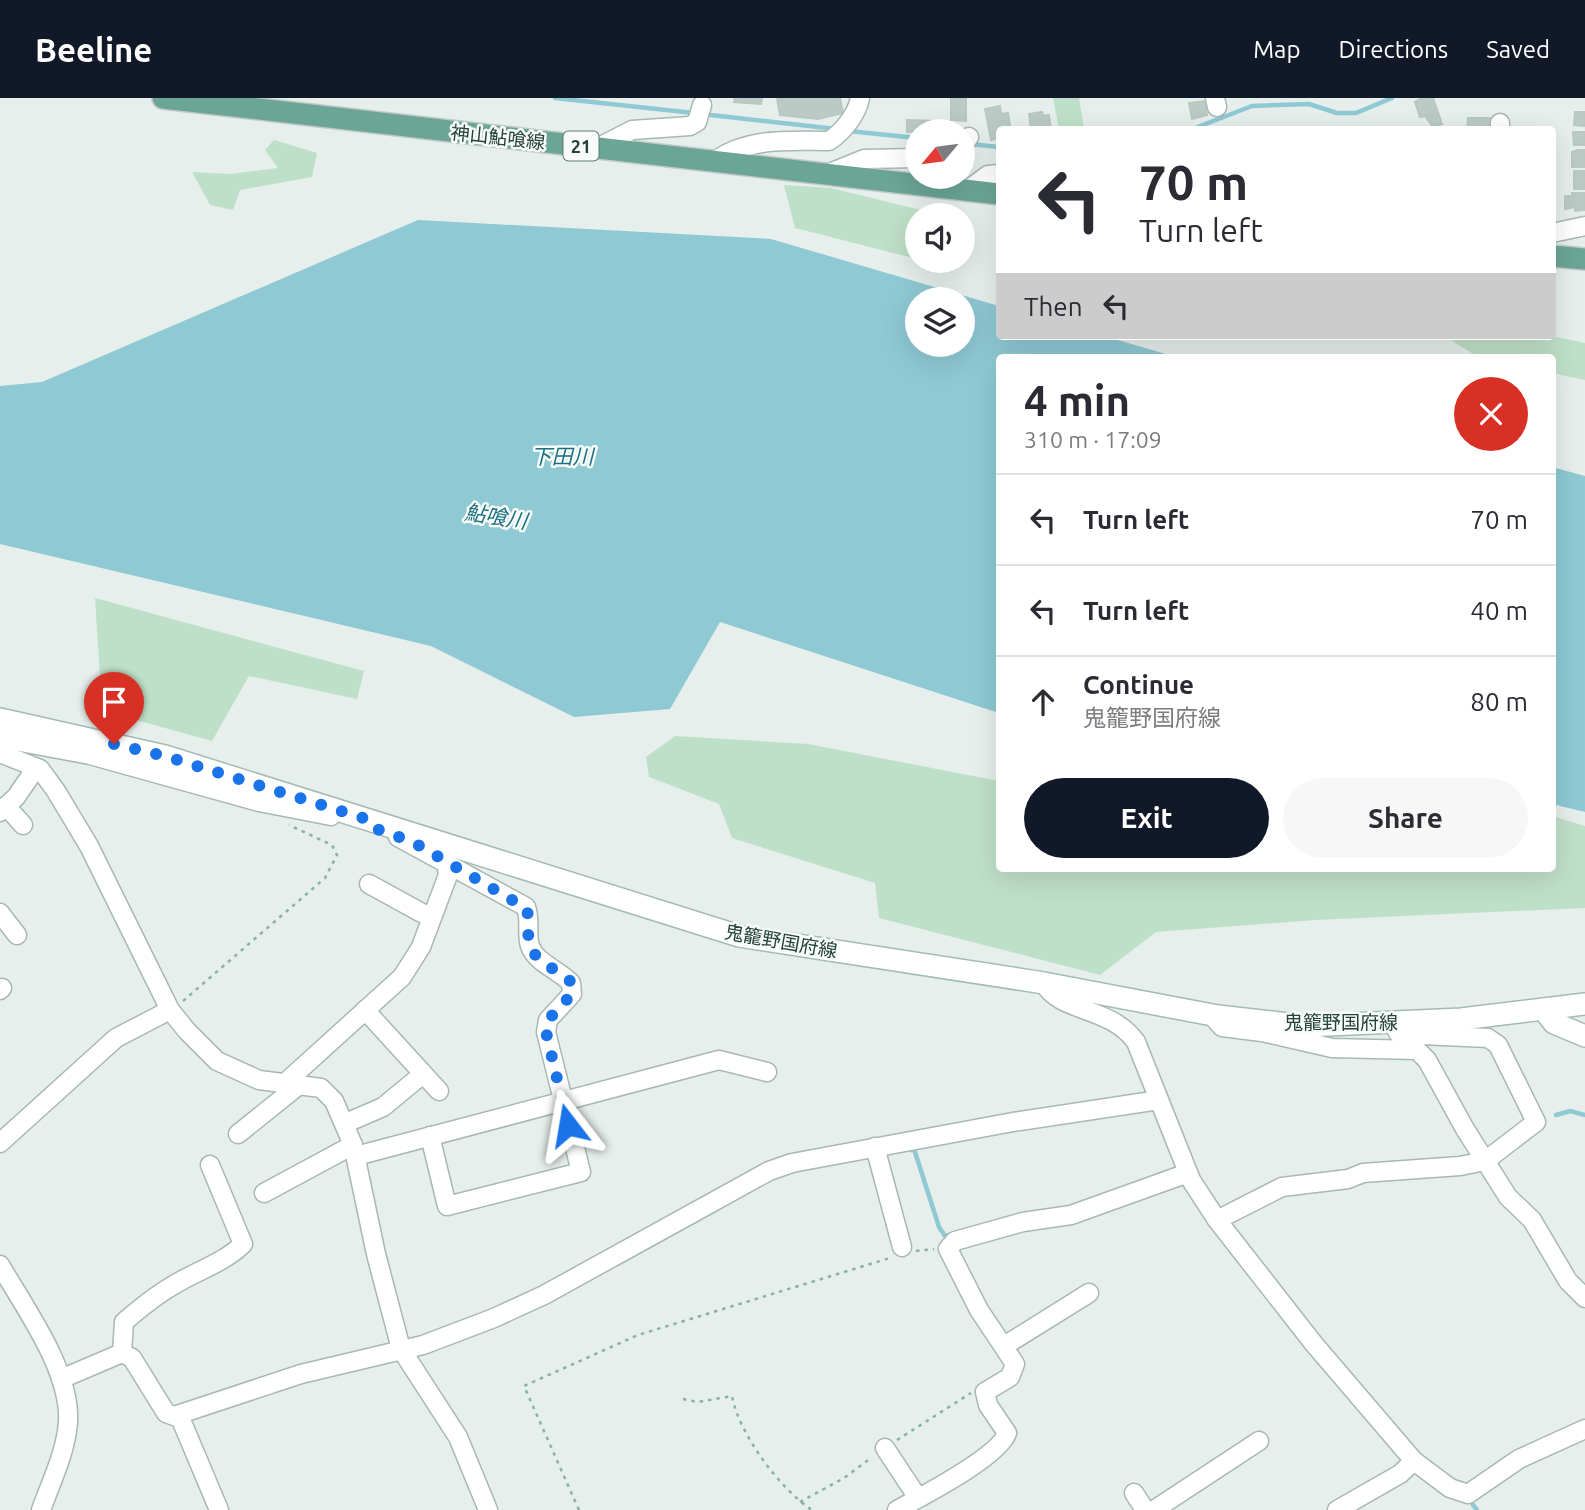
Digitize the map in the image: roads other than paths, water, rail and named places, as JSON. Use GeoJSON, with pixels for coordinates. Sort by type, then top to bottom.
{"type":"FeatureCollection","features":[{"type":"Feature","properties":{"kind":"main road","name":"神山鮎喰線"},"geometry":{"type":"LineString","coordinates":[[179,99],[996,194]]}},
{"type":"Feature","properties":{"kind":"main road","name":"鬼籠野国府線"},"geometry":{"type":"LineString","coordinates":[[0,719],[165,756],[739,936],[1044,984],[1212,1014],[1306,1026],[1393,1024],[1585,1004]]}},
{"type":"Feature","properties":{"kind":"main road"},"geometry":{"type":"LineString","coordinates":[[1543,1009],[1554,1023],[1585,1036]]}},
{"type":"Feature","properties":{"kind":"street"},"geometry":{"type":"LineString","coordinates":[[716,160],[732,149],[754,142],[829,141],[837,136],[848,121],[858,107],[860,98]]}},
{"type":"Feature","properties":{"kind":"street"},"geometry":{"type":"LineString","coordinates":[[597,148],[632,130],[681,128],[699,113]]}},
{"type":"Feature","properties":{"kind":"street"},"geometry":{"type":"LineString","coordinates":[[827,174],[864,159],[905,158]]}},
{"type":"Feature","properties":{"kind":"street"},"geometry":{"type":"LineString","coordinates":[[968,190],[988,175],[996,174]]}},
{"type":"Feature","properties":{"kind":"street"},"geometry":{"type":"LineString","coordinates":[[1556,232],[1585,226]]}},
{"type":"Feature","properties":{"kind":"street"},"geometry":{"type":"LineString","coordinates":[[1568,257],[1585,244]]}},
{"type":"Feature","properties":{"kind":"street"},"geometry":{"type":"LineString","coordinates":[[0,738],[90,755],[259,802],[354,821],[373,821],[379,830],[413,842],[526,908],[529,917],[529,945],[539,959],[571,982],[572,994],[548,1020],[546,1032],[581,1172],[447,1206],[430,1136]]}},
{"type":"Feature","properties":{"kind":"street"},"geometry":{"type":"LineString","coordinates":[[0,753],[36,768],[56,791],[89,846],[170,1010],[187,1031],[217,1060],[259,1080],[321,1088],[334,1101],[355,1151],[379,1266],[401,1349],[458,1437],[488,1510]]}},
{"type":"Feature","properties":{"kind":"street"},"geometry":{"type":"LineString","coordinates":[[23,825],[3,809],[36,768]]}},
{"type":"Feature","properties":{"kind":"street"},"geometry":{"type":"LineString","coordinates":[[238,1134],[402,977],[421,947],[448,876],[446,862]]}},
{"type":"Feature","properties":{"kind":"street"},"geometry":{"type":"LineString","coordinates":[[369,884],[430,918]]}},
{"type":"Feature","properties":{"kind":"street"},"geometry":{"type":"LineString","coordinates":[[0,913],[17,935]]}},
{"type":"Feature","properties":{"kind":"street"},"geometry":{"type":"LineString","coordinates":[[1044,984],[1051,996],[1126,1027],[1136,1042],[1188,1173],[1217,1220],[1314,1343],[1414,1461],[1450,1488],[1468,1494],[1519,1459],[1585,1429]]}},
{"type":"Feature","properties":{"kind":"street"},"geometry":{"type":"LineString","coordinates":[[0,1143],[116,1038],[170,1010]]}},
{"type":"Feature","properties":{"kind":"street"},"geometry":{"type":"LineString","coordinates":[[365,1010],[439,1091]]}},
{"type":"Feature","properties":{"kind":"street"},"geometry":{"type":"LineString","coordinates":[[1212,1014],[1222,1027],[1262,1032],[1332,1048],[1417,1050],[1427,1060],[1508,1197],[1532,1220],[1568,1281],[1585,1298]]}},
{"type":"Feature","properties":{"kind":"street"},"geometry":{"type":"LineString","coordinates":[[1217,1220],[1282,1188],[1348,1179],[1363,1173],[1460,1166],[1485,1161],[1536,1122],[1498,1045],[1488,1038],[1399,1034],[1393,1024]]}},
{"type":"Feature","properties":{"kind":"street"},"geometry":{"type":"LineString","coordinates":[[264,1193],[355,1151],[430,1136],[719,1060],[767,1072]]}},
{"type":"Feature","properties":{"kind":"street"},"geometry":{"type":"LineString","coordinates":[[345,1124],[383,1107],[423,1074]]}},
{"type":"Feature","properties":{"kind":"street"},"geometry":{"type":"LineString","coordinates":[[61,1379],[122,1353],[132,1358],[166,1413],[179,1415],[300,1374],[424,1345],[544,1295],[769,1171],[792,1163],[1159,1100]]}},
{"type":"Feature","properties":{"kind":"street"},"geometry":{"type":"LineString","coordinates":[[876,1147],[903,1251]]}},
{"type":"Feature","properties":{"kind":"street"},"geometry":{"type":"LineString","coordinates":[[122,1353],[124,1322],[173,1286],[234,1253],[243,1244],[211,1165]]}},
{"type":"Feature","properties":{"kind":"street"},"geometry":{"type":"LineString","coordinates":[[897,1510],[1004,1442],[1007,1433],[988,1405],[985,1392],[1010,1377],[1015,1364],[979,1310],[948,1249],[955,1241],[1023,1222],[1084,1211],[1188,1173]]}},
{"type":"Feature","properties":{"kind":"street"},"geometry":{"type":"LineString","coordinates":[[0,1265],[6,1290],[61,1379],[67,1396],[68,1423],[41,1510]]}},
{"type":"Feature","properties":{"kind":"street"},"geometry":{"type":"LineString","coordinates":[[1004,1346],[1089,1293]]}},
{"type":"Feature","properties":{"kind":"street"},"geometry":{"type":"LineString","coordinates":[[179,1415],[219,1510]]}},
{"type":"Feature","properties":{"kind":"street"},"geometry":{"type":"LineString","coordinates":[[1141,1505],[1259,1441]]}},
{"type":"Feature","properties":{"kind":"street"},"geometry":{"type":"LineString","coordinates":[[885,1448],[918,1498]]}},
{"type":"Feature","properties":{"kind":"street"},"geometry":{"type":"LineString","coordinates":[[1337,1510],[1400,1474],[1414,1461]]}},
{"type":"Feature","properties":{"kind":"water","name":"下田川"},"geometry":{"type":"Polygon","coordinates":[[[418,220],[771,239],[934,287],[905,287],[905,357],[975,357],[975,299],[996,305],[996,340],[1118,340],[1166,354],[996,354],[996,712],[720,622],[670,709],[574,717],[431,646],[0,544],[0,386],[42,382],[418,220]]]}},
{"type":"Feature","properties":{"kind":"water"},"geometry":{"type":"Polygon","coordinates":[[[1556,468],[1585,476],[1585,812],[1556,805],[1556,468]]]}},
{"type":"Feature","properties":{"kind":"waterway"},"geometry":{"type":"LineString","coordinates":[[555,98],[694,113]]}},
{"type":"Feature","properties":{"kind":"waterway"},"geometry":{"type":"LineString","coordinates":[[1200,126],[1252,106],[1309,104],[1337,113],[1356,113],[1392,98]]}},
{"type":"Feature","properties":{"kind":"waterway"},"geometry":{"type":"LineString","coordinates":[[702,114],[836,129]]}},
{"type":"Feature","properties":{"kind":"waterway"},"geometry":{"type":"LineString","coordinates":[[848,131],[905,137]]}},
{"type":"Feature","properties":{"kind":"waterway"},"geometry":{"type":"LineString","coordinates":[[975,145],[996,147]]}},
{"type":"Feature","properties":{"kind":"waterway"},"geometry":{"type":"LineString","coordinates":[[1556,1115],[1570,1111],[1585,1115]]}},
{"type":"Feature","properties":{"kind":"waterway"},"geometry":{"type":"LineString","coordinates":[[911,1150],[914,1149],[939,1227],[945,1236],[953,1234]]}},
{"type":"Feature","properties":{"kind":"waterway"},"geometry":{"type":"LineString","coordinates":[[619,1263],[719,1208]]}},
{"type":"Feature","properties":{"kind":"waterway"},"geometry":{"type":"LineString","coordinates":[[1473,1505],[1477,1510]]}},
{"type":"Feature","properties":{"kind":"water label","name":"鮎喰川"},"geometry":{"type":"Point","coordinates":[496,516]}}]}
